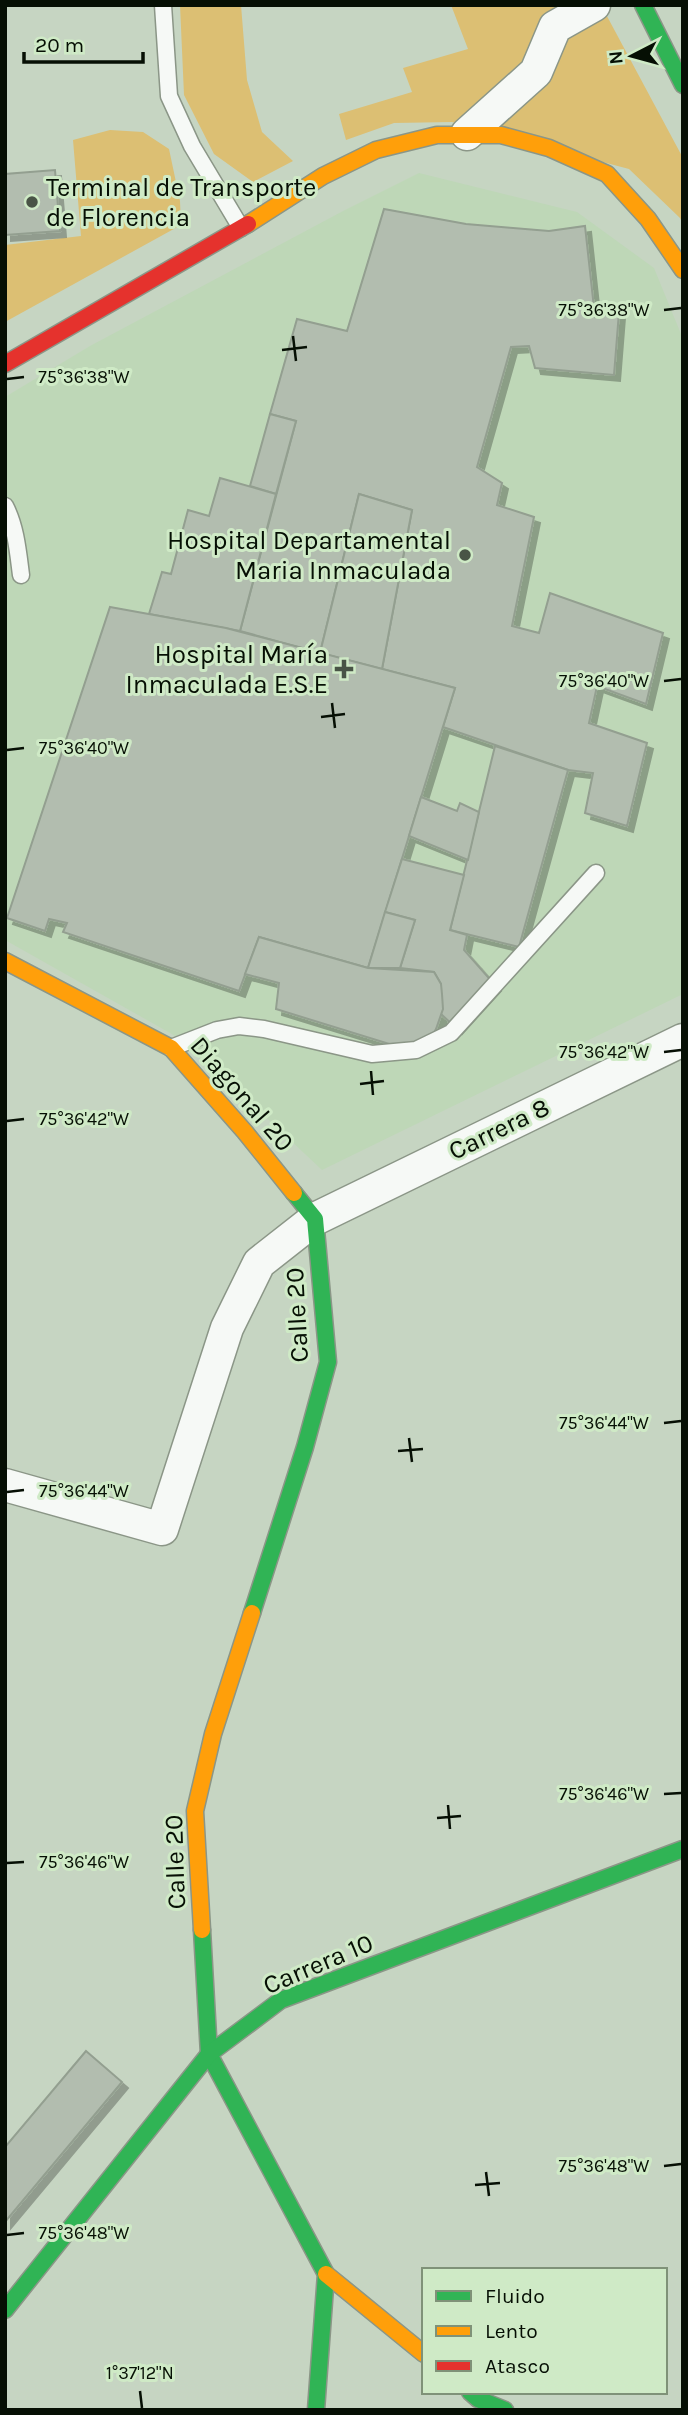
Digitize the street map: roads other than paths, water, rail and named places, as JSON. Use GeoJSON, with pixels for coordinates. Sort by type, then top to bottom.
{"type":"FeatureCollection","features":[{"type":"Feature","properties":{"kind":"street"},"geometry":{"type":"LineString","coordinates":[[467,134],[536,72],[555,27],[594,5]]}},
{"type":"Feature","properties":{"kind":"street"},"geometry":{"type":"LineString","coordinates":[[643,5],[683,85]]}},
{"type":"Feature","properties":{"kind":"street"},"geometry":{"type":"LineString","coordinates":[[5,364],[241,228],[323,176],[376,150],[437,135],[501,135],[550,148],[607,174],[648,219],[683,270]]}},
{"type":"Feature","properties":{"kind":"street","name":"Diagonal 20"},"geometry":{"type":"LineString","coordinates":[[5,961],[171,1048],[245,1132],[315,1219]]}},
{"type":"Feature","properties":{"kind":"street","name":"Carrera 8"},"geometry":{"type":"LineString","coordinates":[[5,1485],[162,1529],[227,1328],[259,1263],[315,1219],[683,1040]]}},
{"type":"Feature","properties":{"kind":"street","name":"Calle 20"},"geometry":{"type":"LineString","coordinates":[[315,1219],[328,1362],[305,1447],[213,1734],[195,1811],[209,2054],[326,2274]]}},
{"type":"Feature","properties":{"kind":"street","name":"Carrera 10"},"geometry":{"type":"LineString","coordinates":[[5,2310],[209,2054],[281,2000],[683,1849]]}},
{"type":"Feature","properties":{"kind":"street"},"geometry":{"type":"LineString","coordinates":[[326,2274],[422,2352]]}},
{"type":"Feature","properties":{"kind":"street"},"geometry":{"type":"LineString","coordinates":[[316,2410],[326,2274]]}},
{"type":"Feature","properties":{"kind":"street"},"geometry":{"type":"LineString","coordinates":[[472,2394],[505,2410]]}},
{"type":"Feature","properties":{"kind":"lane"},"geometry":{"type":"LineString","coordinates":[[163,5],[169,96],[192,146],[241,228]]}},
{"type":"Feature","properties":{"kind":"lane"},"geometry":{"type":"LineString","coordinates":[[5,506],[17,544],[21,575]]}},
{"type":"Feature","properties":{"kind":"lane"},"geometry":{"type":"LineString","coordinates":[[171,1048],[217,1030],[239,1026],[264,1029],[372,1054],[416,1050],[451,1033],[596,873]]}},
{"type":"Feature","properties":{"kind":"place","name":"Terminal de Transporte de Florencia"},"geometry":{"type":"Point","coordinates":[32,202]}},
{"type":"Feature","properties":{"kind":"place","name":"Hospital Departamental Maria Inmaculada"},"geometry":{"type":"Point","coordinates":[465,555]}},
{"type":"Feature","properties":{"kind":"place","name":"Hospital María Inmaculada E.S.E"},"geometry":{"type":"Point","coordinates":[344,669]}}]}
